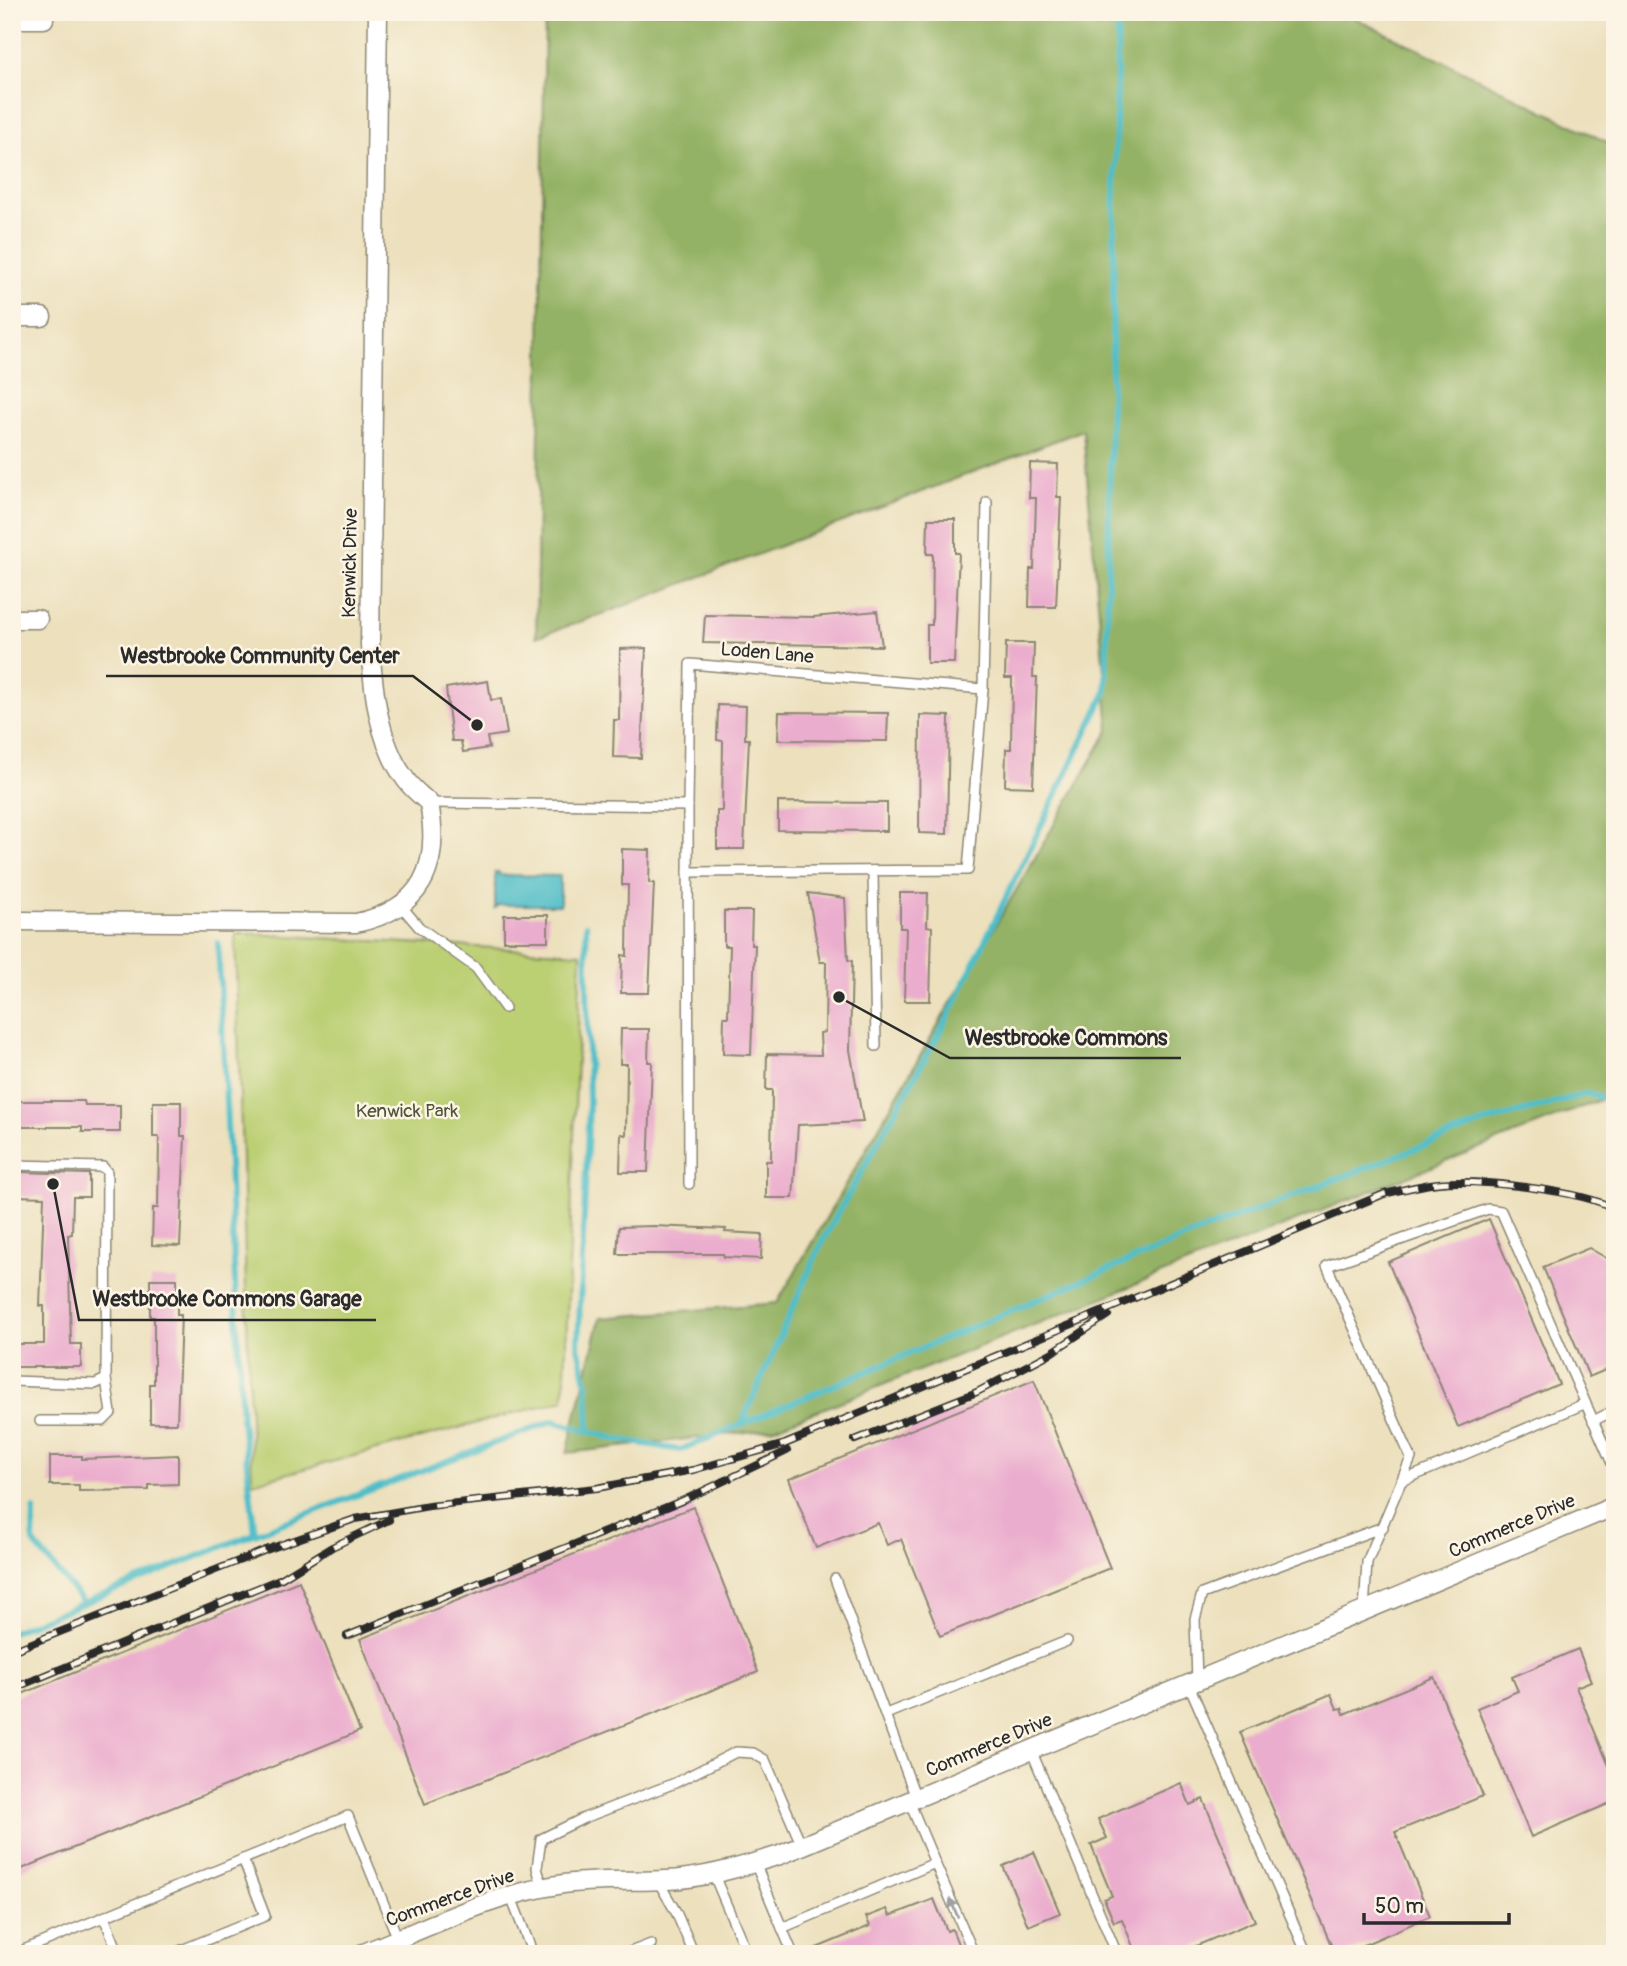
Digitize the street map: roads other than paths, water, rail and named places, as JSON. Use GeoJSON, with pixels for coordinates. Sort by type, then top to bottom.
{"type":"FeatureCollection","features":[{"type":"Feature","properties":{"kind":"street","name":"Kenwick Drive"},"geometry":{"type":"LineString","coordinates":[[378,12],[370,645],[373,685],[393,756],[406,781],[429,803]]}},
{"type":"Feature","properties":{"kind":"street"},"geometry":{"type":"LineString","coordinates":[[12,19],[44,19]]}},
{"type":"Feature","properties":{"kind":"street"},"geometry":{"type":"LineString","coordinates":[[12,317],[42,317]]}},
{"type":"Feature","properties":{"kind":"street"},"geometry":{"type":"LineString","coordinates":[[12,619],[38,619]]}},
{"type":"Feature","properties":{"kind":"street"},"geometry":{"type":"LineString","coordinates":[[12,921],[356,923],[378,918],[401,907],[422,882],[429,863],[432,819],[429,803]]}},
{"type":"Feature","properties":{"kind":"street","name":"Commerce Drive"},"geometry":{"type":"LineString","coordinates":[[361,1954],[511,1897],[543,1889],[597,1880],[657,1880],[713,1873],[755,1863],[913,1800],[1615,1506]]}},
{"type":"Feature","properties":{"kind":"lane"},"geometry":{"type":"LineString","coordinates":[[688,872],[968,870],[983,689],[986,502]]}},
{"type":"Feature","properties":{"kind":"lane","name":"Loden Lane"},"geometry":{"type":"LineString","coordinates":[[689,1184],[690,664],[983,689]]}},
{"type":"Feature","properties":{"kind":"lane"},"geometry":{"type":"LineString","coordinates":[[429,803],[688,806]]}},
{"type":"Feature","properties":{"kind":"lane"},"geometry":{"type":"LineString","coordinates":[[873,870],[876,1046]]}},
{"type":"Feature","properties":{"kind":"lane"},"geometry":{"type":"LineString","coordinates":[[401,907],[419,928],[476,968],[505,1008]]}},
{"type":"Feature","properties":{"kind":"lane"},"geometry":{"type":"LineString","coordinates":[[12,1165],[103,1167],[107,1172],[106,1379],[111,1413],[103,1421],[40,1421]]}},
{"type":"Feature","properties":{"kind":"lane"},"geometry":{"type":"LineString","coordinates":[[1364,1611],[1367,1562],[1404,1480],[1411,1458],[1327,1266],[1488,1209],[1501,1211],[1615,1470]]}},
{"type":"Feature","properties":{"kind":"lane"},"geometry":{"type":"LineString","coordinates":[[12,1381],[95,1384],[106,1379]]}},
{"type":"Feature","properties":{"kind":"lane"},"geometry":{"type":"LineString","coordinates":[[1404,1480],[1584,1404]]}},
{"type":"Feature","properties":{"kind":"lane"},"geometry":{"type":"LineString","coordinates":[[1593,1420],[1615,1410]]}},
{"type":"Feature","properties":{"kind":"lane"},"geometry":{"type":"LineString","coordinates":[[1307,1954],[1193,1683],[1195,1619],[1202,1594],[1383,1527]]}},
{"type":"Feature","properties":{"kind":"lane"},"geometry":{"type":"LineString","coordinates":[[835,1579],[886,1714],[935,1863],[974,1954]]}},
{"type":"Feature","properties":{"kind":"lane"},"geometry":{"type":"LineString","coordinates":[[886,1714],[1067,1641]]}},
{"type":"Feature","properties":{"kind":"lane"},"geometry":{"type":"LineString","coordinates":[[1031,1750],[1117,1954]]}},
{"type":"Feature","properties":{"kind":"lane"},"geometry":{"type":"LineString","coordinates":[[543,1889],[537,1868],[541,1839],[583,1818],[674,1783],[736,1752],[753,1753],[765,1760],[802,1846]]}},
{"type":"Feature","properties":{"kind":"lane"},"geometry":{"type":"LineString","coordinates":[[14,1954],[348,1816],[398,1939]]}},
{"type":"Feature","properties":{"kind":"lane"},"geometry":{"type":"LineString","coordinates":[[172,1954],[265,1916],[243,1859]]}},
{"type":"Feature","properties":{"kind":"lane"},"geometry":{"type":"LineString","coordinates":[[755,1863],[793,1954]]}},
{"type":"Feature","properties":{"kind":"lane"},"geometry":{"type":"LineString","coordinates":[[782,1928],[935,1863]]}},
{"type":"Feature","properties":{"kind":"lane"},"geometry":{"type":"LineString","coordinates":[[713,1873],[746,1951]]}},
{"type":"Feature","properties":{"kind":"lane"},"geometry":{"type":"LineString","coordinates":[[657,1880],[676,1912],[694,1954]]}},
{"type":"Feature","properties":{"kind":"lane"},"geometry":{"type":"LineString","coordinates":[[511,1897],[533,1954]]}},
{"type":"Feature","properties":{"kind":"lane"},"geometry":{"type":"LineString","coordinates":[[104,1917],[119,1954]]}},
{"type":"Feature","properties":{"kind":"lane"},"geometry":{"type":"LineString","coordinates":[[625,1954],[651,1944]]}},
{"type":"Feature","properties":{"kind":"water"},"geometry":{"type":"Polygon","coordinates":[[[495,872],[499,872],[499,875],[560,876],[560,905],[499,905],[495,908],[495,872]]]}},
{"type":"Feature","properties":{"kind":"waterway"},"geometry":{"type":"LineString","coordinates":[[741,1425],[822,1242],[946,1021],[1106,692],[1118,12]]}},
{"type":"Feature","properties":{"kind":"waterway"},"geometry":{"type":"LineString","coordinates":[[586,925],[589,1104],[578,1347],[587,1385],[589,1431]]}},
{"type":"Feature","properties":{"kind":"waterway"},"geometry":{"type":"LineString","coordinates":[[218,943],[242,1420],[255,1534]]}},
{"type":"Feature","properties":{"kind":"waterway"},"geometry":{"type":"LineString","coordinates":[[12,1632],[233,1542],[553,1421],[616,1439],[680,1450],[1191,1235],[1485,1122],[1589,1093],[1615,1103]]}},
{"type":"Feature","properties":{"kind":"waterway"},"geometry":{"type":"LineString","coordinates":[[34,1510],[33,1542],[84,1603]]}},
{"type":"Feature","properties":{"kind":"railway"},"geometry":{"type":"LineString","coordinates":[[12,1651],[266,1550],[355,1519],[429,1506],[597,1488],[693,1470],[785,1444],[1384,1194],[1438,1183],[1477,1183],[1555,1191],[1579,1196],[1615,1209]]}},
{"type":"Feature","properties":{"kind":"railway"},"geometry":{"type":"LineString","coordinates":[[855,1440],[977,1392],[1051,1353],[1108,1315]]}},
{"type":"Feature","properties":{"kind":"railway"},"geometry":{"type":"LineString","coordinates":[[347,1636],[684,1500],[787,1451]]}},
{"type":"Feature","properties":{"kind":"railway"},"geometry":{"type":"LineString","coordinates":[[12,1689],[282,1578],[332,1547],[389,1520]]}},
{"type":"Feature","properties":{"kind":"place","name":"Westbrooke Community Center"},"geometry":{"type":"Point","coordinates":[477,725]}},
{"type":"Feature","properties":{"kind":"place","name":"Westbrooke Commons"},"geometry":{"type":"Point","coordinates":[839,997]}},
{"type":"Feature","properties":{"kind":"place","name":"Westbrooke Commons Garage"},"geometry":{"type":"Point","coordinates":[53,1184]}},
{"type":"Feature","properties":{"kind":"park label","name":"Kenwick Park"},"geometry":{"type":"Point","coordinates":[407,1111]}}]}
